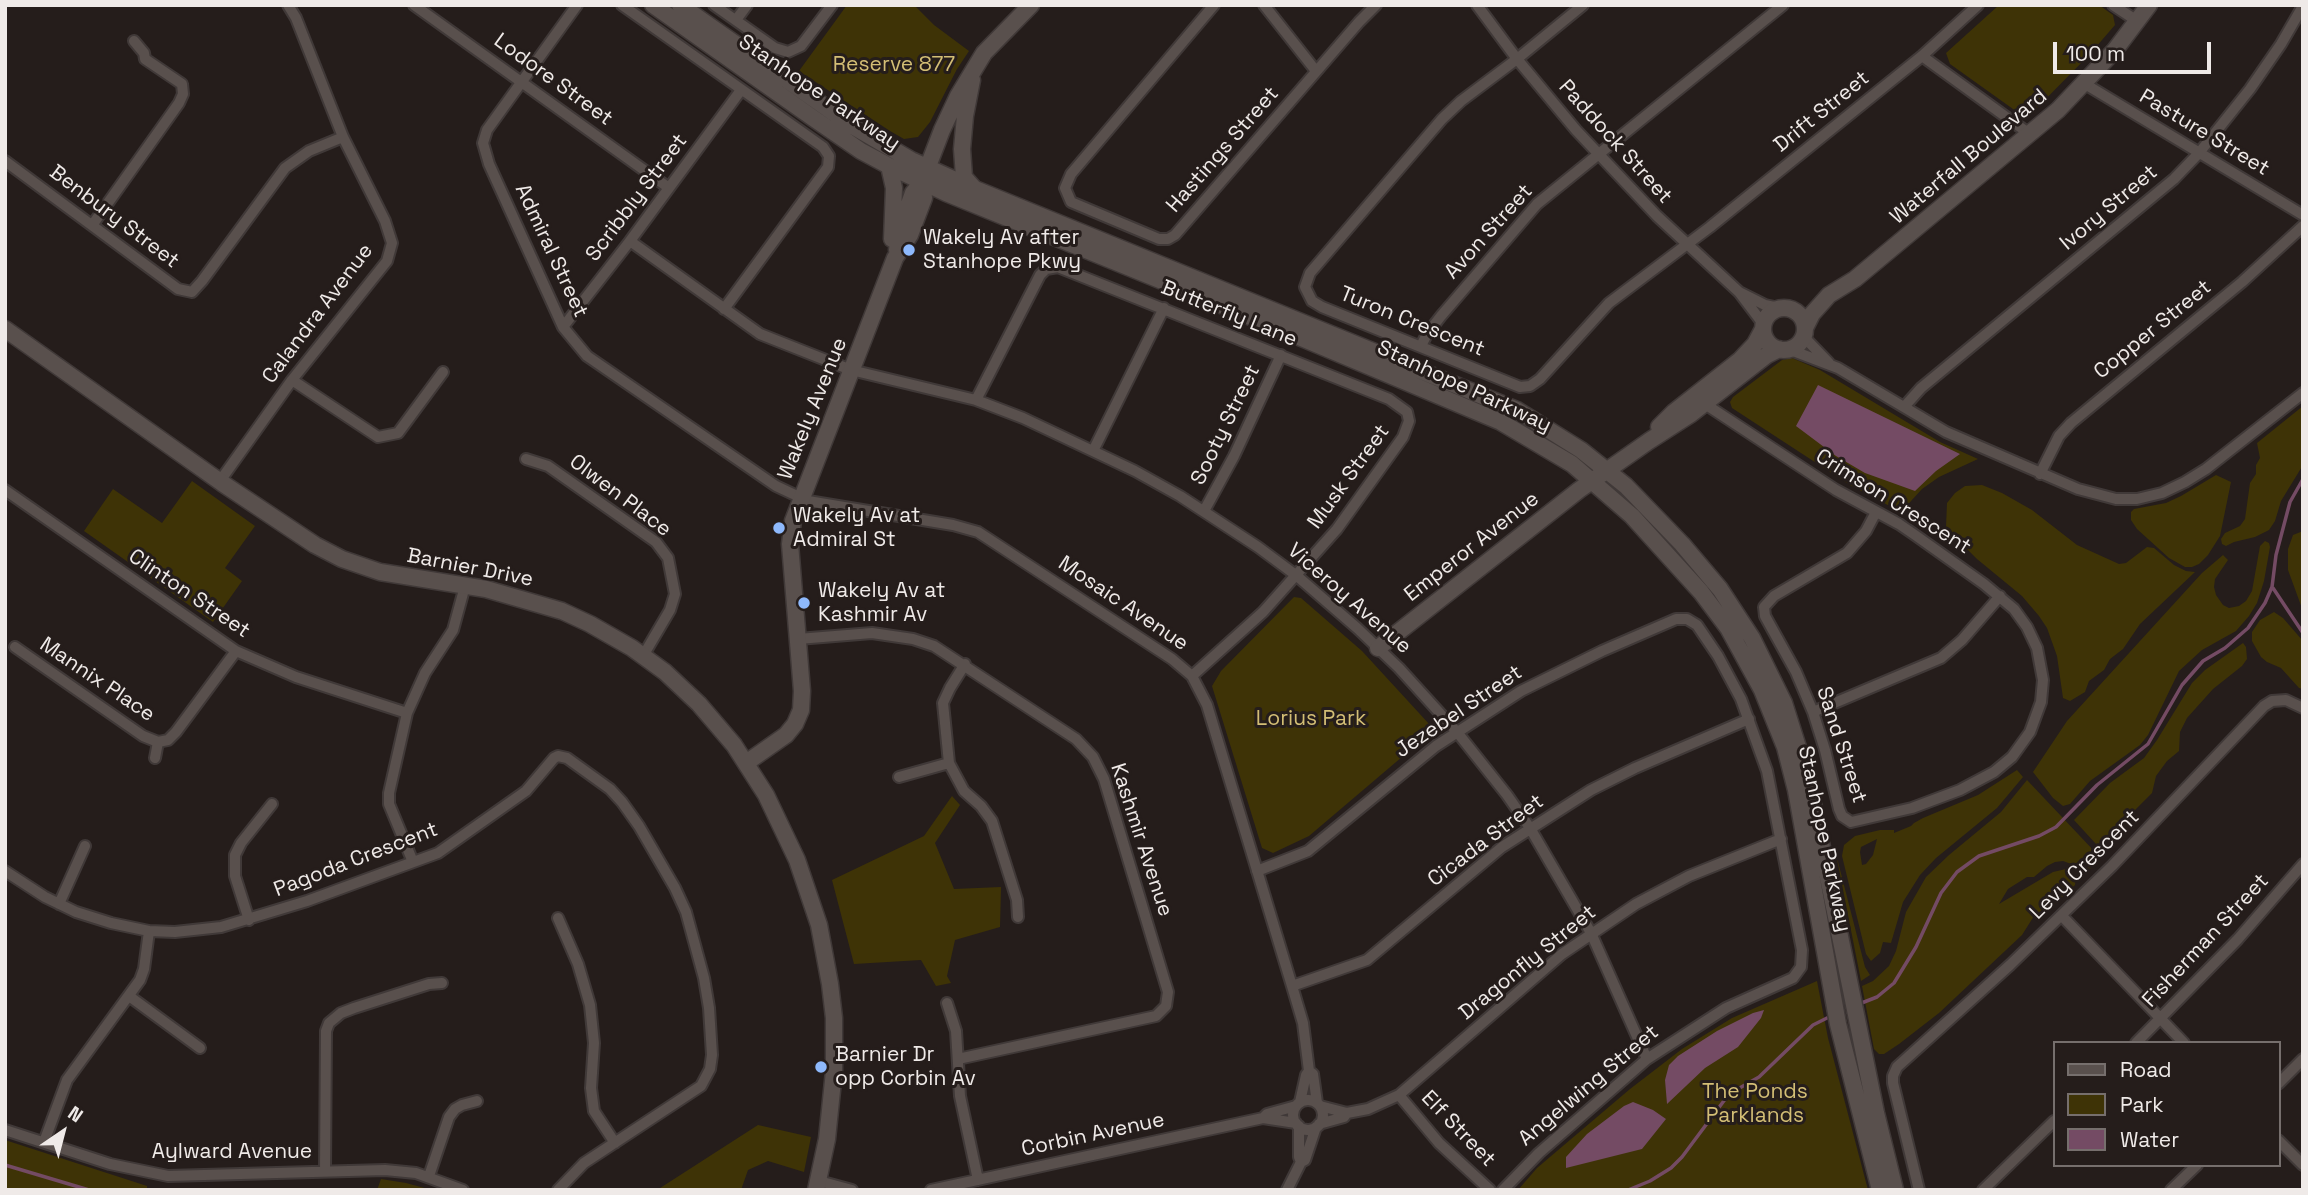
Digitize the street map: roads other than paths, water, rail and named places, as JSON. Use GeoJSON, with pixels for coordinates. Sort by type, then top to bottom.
{"type":"FeatureCollection","features":[{"type":"Feature","properties":{"kind":"street","name":"Calandra Avenue"},"geometry":{"type":"LineString","coordinates":[[220,481],[292,380],[387,261],[391,243],[385,220],[344,137],[296,18],[288,5]]}},
{"type":"Feature","properties":{"kind":"street","name":"Lodore Street"},"geometry":{"type":"LineString","coordinates":[[414,5],[669,188]]}},
{"type":"Feature","properties":{"kind":"street"},"geometry":{"type":"LineString","coordinates":[[522,81],[577,5]]}},
{"type":"Feature","properties":{"kind":"street"},"geometry":{"type":"LineString","coordinates":[[622,5],[822,147],[829,156],[828,167],[724,309]]}},
{"type":"Feature","properties":{"kind":"street","name":"Stanhope Parkway"},"geometry":{"type":"LineString","coordinates":[[653,5],[861,151],[889,166],[975,189],[1517,410],[1555,432],[1607,470],[1654,514],[1710,575],[1745,627],[1775,681],[1793,728],[1808,779],[1876,1113],[1895,1190]]}},
{"type":"Feature","properties":{"kind":"street","name":"Stanhope Parkway"},"geometry":{"type":"LineString","coordinates":[[680,5],[925,175],[1481,413],[1542,444],[1593,480],[1646,530],[1702,592],[1728,628],[1762,690],[1785,747],[1838,1024],[1880,1190]]}},
{"type":"Feature","properties":{"kind":"street"},"geometry":{"type":"LineString","coordinates":[[714,5],[775,48],[792,52],[801,46],[832,5]]}},
{"type":"Feature","properties":{"kind":"street"},"geometry":{"type":"LineString","coordinates":[[736,20],[747,5]]}},
{"type":"Feature","properties":{"kind":"street","name":"Wakely Avenue"},"geometry":{"type":"LineString","coordinates":[[746,762],[786,735],[799,717],[802,702],[790,532],[800,498],[895,258],[900,229],[913,193],[925,175],[949,114],[976,64],[1031,5]]}},
{"type":"Feature","properties":{"kind":"street","name":"Hastings Street"},"geometry":{"type":"LineString","coordinates":[[1214,5],[1071,174],[1065,188],[1072,202],[1159,239],[1171,237],[1376,5]]}},
{"type":"Feature","properties":{"kind":"street"},"geometry":{"type":"LineString","coordinates":[[1264,5],[1316,71]]}},
{"type":"Feature","properties":{"kind":"street","name":"Paddock Street"},"geometry":{"type":"LineString","coordinates":[[1477,5],[1517,59],[1599,156],[1687,245],[1739,292],[1763,327]]}},
{"type":"Feature","properties":{"kind":"street"},"geometry":{"type":"LineString","coordinates":[[1517,59],[1583,5]]}},
{"type":"Feature","properties":{"kind":"street","name":"Avon Street"},"geometry":{"type":"LineString","coordinates":[[1420,346],[1426,334],[1537,204],[1783,5]]}},
{"type":"Feature","properties":{"kind":"street"},"geometry":{"type":"LineString","coordinates":[[2113,5],[2137,21]]}},
{"type":"Feature","properties":{"kind":"street","name":"Waterfall Boulevard"},"geometry":{"type":"LineString","coordinates":[[1781,308],[1829,295],[1855,279],[2031,135],[2085,84],[2149,5]]}},
{"type":"Feature","properties":{"kind":"street","name":"Drift Street"},"geometry":{"type":"LineString","coordinates":[[1687,245],[1922,56],[1974,6]]}},
{"type":"Feature","properties":{"kind":"street","name":"Ivory Street"},"geometry":{"type":"LineString","coordinates":[[1904,407],[1912,395],[2174,179],[2199,153],[2257,79],[2303,6]]}},
{"type":"Feature","properties":{"kind":"street"},"geometry":{"type":"LineString","coordinates":[[93,224],[183,94],[182,84],[145,59],[144,53],[134,41]]}},
{"type":"Feature","properties":{"kind":"street"},"geometry":{"type":"LineString","coordinates":[[1922,56],[2031,135]]}},
{"type":"Feature","properties":{"kind":"street","name":"Turon Crescent"},"geometry":{"type":"LineString","coordinates":[[1517,59],[1452,109],[1310,273],[1306,282],[1307,294],[1316,304],[1520,387],[1530,386],[1540,379],[1603,308],[1687,245]]}},
{"type":"Feature","properties":{"kind":"street"},"geometry":{"type":"LineString","coordinates":[[975,189],[964,177],[962,149],[965,116],[976,64]]}},
{"type":"Feature","properties":{"kind":"street","name":"Admiral Street"},"geometry":{"type":"LineString","coordinates":[[522,81],[487,130],[483,143],[489,164],[563,327],[587,356],[764,479],[800,498]]}},
{"type":"Feature","properties":{"kind":"street","name":"Pasture Street"},"geometry":{"type":"LineString","coordinates":[[2085,84],[2303,215]]}},
{"type":"Feature","properties":{"kind":"street","name":"Scribbly Street"},"geometry":{"type":"LineString","coordinates":[[563,327],[741,90]]}},
{"type":"Feature","properties":{"kind":"street","name":"Benbury Street"},"geometry":{"type":"LineString","coordinates":[[5,160],[178,289],[192,292],[285,168],[309,151],[344,137]]}},
{"type":"Feature","properties":{"kind":"street"},"geometry":{"type":"LineString","coordinates":[[889,166],[894,188],[891,235],[895,258]]}},
{"type":"Feature","properties":{"kind":"street","name":"Copper Street"},"geometry":{"type":"LineString","coordinates":[[2039,474],[2055,443],[2070,423],[2242,282],[2303,226]]}},
{"type":"Feature","properties":{"kind":"street","name":"Viceroy Avenue"},"geometry":{"type":"LineString","coordinates":[[630,241],[760,334],[851,370],[976,400],[1023,418],[1094,451],[1204,511],[1297,576],[1378,648],[1481,760],[1530,828],[1591,933],[1647,1059]]}},
{"type":"Feature","properties":{"kind":"street","name":"Butterfly Lane"},"geometry":{"type":"LineString","coordinates":[[976,400],[1036,282],[1046,269],[1058,267],[1393,401],[1408,414]]}},
{"type":"Feature","properties":{"kind":"street","name":"Paddock Street"},"geometry":{"type":"LineString","coordinates":[[1739,292],[1765,305],[1781,308]]}},
{"type":"Feature","properties":{"kind":"street","name":"Waterfall Boulevard"},"geometry":{"type":"LineString","coordinates":[[1805,332],[1812,314],[1829,295]]}},
{"type":"Feature","properties":{"kind":"street"},"geometry":{"type":"LineString","coordinates":[[1094,451],[1164,308]]}},
{"type":"Feature","properties":{"kind":"street"},"geometry":{"type":"LineString","coordinates":[[1649,441],[1674,412],[1740,360],[1755,344],[1769,314],[1781,308],[1798,313],[1804,320],[1805,332],[1831,365]]}},
{"type":"Feature","properties":{"kind":"street"},"geometry":{"type":"LineString","coordinates":[[1763,327],[1769,343],[1831,365],[1946,432],[2039,474],[2108,498],[2137,499],[2162,493],[2206,469],[2303,393]]}},
{"type":"Feature","properties":{"kind":"street","name":"Barnier Drive"},"geometry":{"type":"LineString","coordinates":[[5,329],[299,536],[342,559],[394,575],[511,595],[562,611],[605,632],[643,656],[677,682],[699,704],[746,762],[779,818],[797,860],[819,925],[834,1018],[834,1071],[831,1116],[817,1186]]}},
{"type":"Feature","properties":{"kind":"street"},"geometry":{"type":"LineString","coordinates":[[1593,480],[1705,404],[1767,355],[1796,346],[1805,332]]}},
{"type":"Feature","properties":{"kind":"street","name":"Sooty Street"},"geometry":{"type":"LineString","coordinates":[[1204,511],[1234,456],[1281,355]]}},
{"type":"Feature","properties":{"kind":"street"},"geometry":{"type":"LineString","coordinates":[[292,380],[378,437],[398,433],[443,372]]}},
{"type":"Feature","properties":{"kind":"street","name":"Crimson Crescent"},"geometry":{"type":"LineString","coordinates":[[1705,404],[1836,490],[1915,535],[2000,596],[2028,627],[2037,648],[2042,670],[2041,702],[2025,742],[2002,765],[1960,790],[1912,808],[1856,823],[1846,820]]}},
{"type":"Feature","properties":{"kind":"street","name":"Musk Street"},"geometry":{"type":"LineString","coordinates":[[1192,677],[1245,630],[1337,529],[1407,429],[1408,414]]}},
{"type":"Feature","properties":{"kind":"street","name":"Olwen Place"},"geometry":{"type":"LineString","coordinates":[[526,459],[548,467],[566,479],[656,542],[668,558],[676,594],[670,611],[643,656]]}},
{"type":"Feature","properties":{"kind":"street","name":"Emperor Avenue"},"geometry":{"type":"LineString","coordinates":[[1378,648],[1593,480]]}},
{"type":"Feature","properties":{"kind":"street","name":"Clinton Street"},"geometry":{"type":"LineString","coordinates":[[5,490],[236,651],[296,677],[407,713]]}},
{"type":"Feature","properties":{"kind":"street","name":"Mosaic Avenue"},"geometry":{"type":"LineString","coordinates":[[800,498],[953,525],[978,532],[1160,652],[1192,677],[1207,705],[1292,986],[1304,1031],[1309,1071],[1312,1074],[1318,1105]]}},
{"type":"Feature","properties":{"kind":"street","name":"Sand Street"},"geometry":{"type":"LineString","coordinates":[[1846,820],[1839,809],[1813,712],[1791,663],[1765,616],[1764,607],[1774,596],[1847,553],[1861,537],[1876,512]]}},
{"type":"Feature","properties":{"kind":"street"},"geometry":{"type":"LineString","coordinates":[[413,862],[389,804],[389,793],[407,713],[425,673],[453,630],[465,586]]}},
{"type":"Feature","properties":{"kind":"street"},"geometry":{"type":"LineString","coordinates":[[1813,712],[1941,658],[1962,640],[2000,596]]}},
{"type":"Feature","properties":{"kind":"street","name":"Jezebel Street"},"geometry":{"type":"LineString","coordinates":[[1257,871],[1292,859],[1315,846],[1414,762],[1521,691],[1602,651],[1676,619],[1687,619],[1697,625],[1731,678],[1749,719]]}},
{"type":"Feature","properties":{"kind":"street","name":"Kashmir Avenue"},"geometry":{"type":"LineString","coordinates":[[798,639],[861,633],[882,634],[923,642],[945,651],[1076,739],[1093,757],[1104,779],[1168,992],[1168,999],[1162,1011],[1156,1016],[958,1059]]}},
{"type":"Feature","properties":{"kind":"street","name":"Mannix Place"},"geometry":{"type":"LineString","coordinates":[[15,647],[143,736],[158,742],[168,740],[176,732],[236,651]]}},
{"type":"Feature","properties":{"kind":"street"},"geometry":{"type":"LineString","coordinates":[[965,664],[943,703],[949,763],[957,783],[992,821],[1017,900],[1018,917]]}},
{"type":"Feature","properties":{"kind":"street","name":"Levy Crescent"},"geometry":{"type":"LineString","coordinates":[[1919,1190],[1893,1083],[1894,1071],[2062,916],[2157,821],[2264,706],[2272,701],[2286,700],[2303,708]]}},
{"type":"Feature","properties":{"kind":"street"},"geometry":{"type":"LineString","coordinates":[[1749,719],[1768,771],[1781,839]]}},
{"type":"Feature","properties":{"kind":"street","name":"Cicada Street"},"geometry":{"type":"LineString","coordinates":[[1292,986],[1367,960],[1496,852],[1530,828],[1615,778],[1749,719]]}},
{"type":"Feature","properties":{"kind":"street","name":"Mannix Place"},"geometry":{"type":"LineString","coordinates":[[155,758],[158,742]]}},
{"type":"Feature","properties":{"kind":"street","name":"Pagoda Crescent"},"geometry":{"type":"LineString","coordinates":[[5,871],[59,904],[96,919],[149,931],[189,932],[221,927],[249,920],[447,848],[526,791],[550,761],[558,756],[567,758],[610,789],[639,826],[671,881],[685,912],[705,986],[712,1055],[710,1069],[701,1086],[582,1164],[558,1190]]}},
{"type":"Feature","properties":{"kind":"street"},"geometry":{"type":"LineString","coordinates":[[899,777],[949,763]]}},
{"type":"Feature","properties":{"kind":"street"},"geometry":{"type":"LineString","coordinates":[[249,920],[235,876],[235,855],[241,843],[272,804]]}},
{"type":"Feature","properties":{"kind":"street","name":"Dragonfly Street"},"geometry":{"type":"LineString","coordinates":[[1318,1125],[1399,1095],[1562,954],[1667,886],[1781,839]]}},
{"type":"Feature","properties":{"kind":"street","name":"Angelwing Street"},"geometry":{"type":"LineString","coordinates":[[1503,1190],[1532,1159],[1647,1059],[1726,1008],[1782,983],[1799,971],[1803,956],[1781,839]]}},
{"type":"Feature","properties":{"kind":"street"},"geometry":{"type":"LineString","coordinates":[[59,904],[85,846]]}},
{"type":"Feature","properties":{"kind":"street","name":"Fisherman Street"},"geometry":{"type":"LineString","coordinates":[[2138,1041],[2238,939],[2303,864]]}},
{"type":"Feature","properties":{"kind":"street"},"geometry":{"type":"LineString","coordinates":[[2062,916],[2181,1041]]}},
{"type":"Feature","properties":{"kind":"street"},"geometry":{"type":"LineString","coordinates":[[558,918],[579,964],[590,1005],[594,1043],[591,1088],[594,1111],[615,1143]]}},
{"type":"Feature","properties":{"kind":"street"},"geometry":{"type":"LineString","coordinates":[[44,1143],[67,1080],[129,996],[144,969],[149,931]]}},
{"type":"Feature","properties":{"kind":"street"},"geometry":{"type":"LineString","coordinates":[[325,1171],[326,1031],[329,1023],[341,1013],[354,1008],[429,984],[442,983]]}},
{"type":"Feature","properties":{"kind":"street"},"geometry":{"type":"LineString","coordinates":[[129,996],[200,1048]]}},
{"type":"Feature","properties":{"kind":"street"},"geometry":{"type":"LineString","coordinates":[[947,1003],[954,1021],[960,1096],[978,1180]]}},
{"type":"Feature","properties":{"kind":"street"},"geometry":{"type":"LineString","coordinates":[[2280,1082],[2303,1059]]}},
{"type":"Feature","properties":{"kind":"street","name":"Mosaic Avenue"},"geometry":{"type":"LineString","coordinates":[[1298,1104],[1309,1071]]}},
{"type":"Feature","properties":{"kind":"street","name":"Elf Street"},"geometry":{"type":"LineString","coordinates":[[1399,1095],[1439,1143],[1490,1190]]}},
{"type":"Feature","properties":{"kind":"street"},"geometry":{"type":"LineString","coordinates":[[1301,1162],[1297,1125],[1293,1115],[1298,1104],[1308,1100],[1347,1113]]}},
{"type":"Feature","properties":{"kind":"street"},"geometry":{"type":"LineString","coordinates":[[429,1176],[449,1117],[462,1105],[477,1101]]}},
{"type":"Feature","properties":{"kind":"street","name":"Corbin Avenue"},"geometry":{"type":"LineString","coordinates":[[1263,1118],[1267,1114],[1298,1104]]}},
{"type":"Feature","properties":{"kind":"street"},"geometry":{"type":"LineString","coordinates":[[1287,1190],[1301,1162],[1305,1160],[1322,1115],[1318,1105]]}},
{"type":"Feature","properties":{"kind":"street","name":"Corbin Avenue"},"geometry":{"type":"LineString","coordinates":[[931,1190],[1263,1118],[1297,1125]]}},
{"type":"Feature","properties":{"kind":"street"},"geometry":{"type":"LineString","coordinates":[[1983,1190],[2052,1123]]}},
{"type":"Feature","properties":{"kind":"street"},"geometry":{"type":"LineString","coordinates":[[1297,1125],[1307,1129],[1318,1125]]}},
{"type":"Feature","properties":{"kind":"street","name":"Aylward Avenue"},"geometry":{"type":"LineString","coordinates":[[5,1130],[120,1167],[168,1176],[385,1170],[429,1176],[463,1190]]}},
{"type":"Feature","properties":{"kind":"street"},"geometry":{"type":"LineString","coordinates":[[2280,1142],[2303,1165]]}},
{"type":"Feature","properties":{"kind":"street"},"geometry":{"type":"LineString","coordinates":[[2171,1190],[2195,1167]]}},
{"type":"Feature","properties":{"kind":"street"},"geometry":{"type":"LineString","coordinates":[[817,1186],[852,1190]]}},
{"type":"Feature","properties":{"kind":"water"},"geometry":{"type":"Polygon","coordinates":[[[1818,385],[1960,454],[1936,471],[1915,491],[1865,473],[1836,456],[1796,426],[1818,385]]]}},
{"type":"Feature","properties":{"kind":"water"},"geometry":{"type":"Polygon","coordinates":[[[1764,1010],[1761,1018],[1738,1047],[1705,1068],[1667,1104],[1665,1080],[1669,1065],[1678,1056],[1717,1031],[1764,1010]]]}},
{"type":"Feature","properties":{"kind":"water"},"geometry":{"type":"Polygon","coordinates":[[[1633,1102],[1666,1119],[1642,1149],[1566,1168],[1566,1157],[1587,1134],[1633,1102]]]}},
{"type":"Feature","properties":{"kind":"waterway"},"geometry":{"type":"LineString","coordinates":[[1859,1004],[1877,997],[1894,983],[1916,947],[1941,893],[1957,872],[1979,856],[2039,836],[2056,827],[2097,785],[2148,744],[2182,685],[2203,661],[2225,648],[2248,628],[2272,587],[2276,555],[2290,502],[2303,479]]}},
{"type":"Feature","properties":{"kind":"waterway"},"geometry":{"type":"LineString","coordinates":[[2273,588],[2303,633]]}},
{"type":"Feature","properties":{"kind":"waterway"},"geometry":{"type":"LineString","coordinates":[[1628,1190],[1671,1168],[1729,1094],[1759,1077],[1813,1025],[1833,1015]]}},
{"type":"Feature","properties":{"kind":"waterway"},"geometry":{"type":"LineString","coordinates":[[5,1165],[89,1190]]}},
{"type":"Feature","properties":{"kind":"place","name":"Wakely Av after Stanhope Pkwy"},"geometry":{"type":"Point","coordinates":[909,250]}},
{"type":"Feature","properties":{"kind":"place","name":"Wakely Av at Admiral St"},"geometry":{"type":"Point","coordinates":[779,528]}},
{"type":"Feature","properties":{"kind":"place","name":"Wakely Av at Kashmir Av"},"geometry":{"type":"Point","coordinates":[804,603]}},
{"type":"Feature","properties":{"kind":"place","name":"Barnier Dr opp Corbin Av"},"geometry":{"type":"Point","coordinates":[821,1067]}},
{"type":"Feature","properties":{"kind":"park label","name":"Reserve 877"},"geometry":{"type":"Point","coordinates":[894,65]}},
{"type":"Feature","properties":{"kind":"park label","name":"Lorius Park"},"geometry":{"type":"Point","coordinates":[1311,719]}},
{"type":"Feature","properties":{"kind":"park label","name":"The Ponds Parklands"},"geometry":{"type":"Point","coordinates":[1755,1104]}}]}
